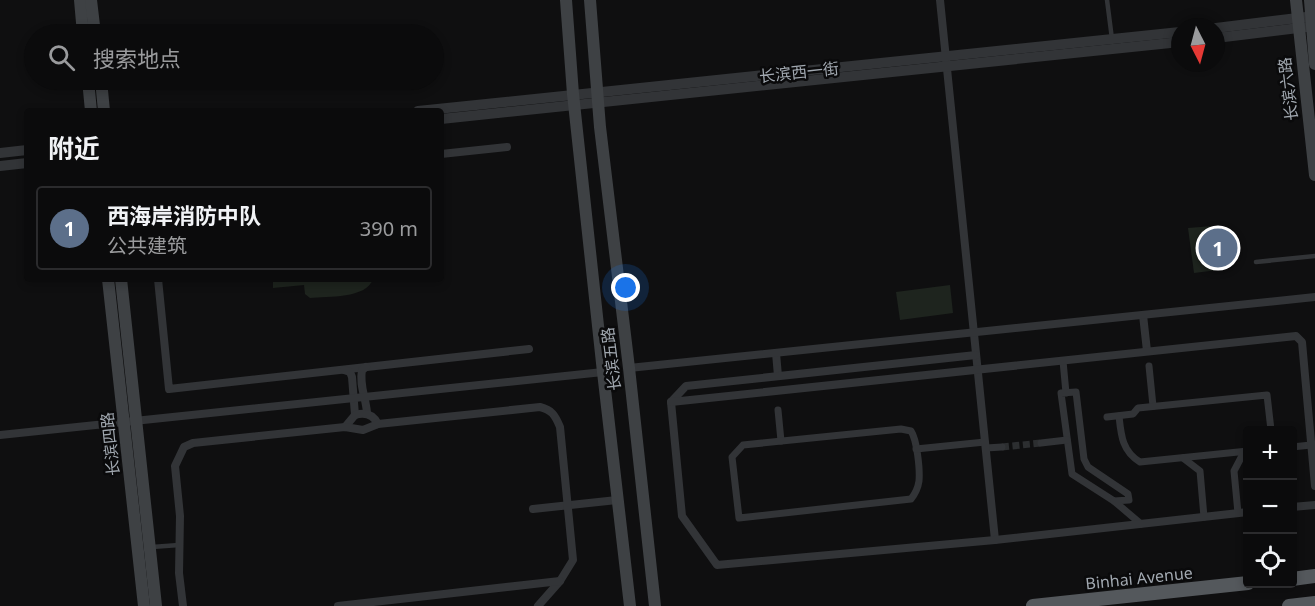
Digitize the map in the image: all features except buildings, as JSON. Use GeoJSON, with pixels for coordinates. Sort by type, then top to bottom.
{"type":"FeatureCollection","features":[{"type":"Feature","properties":{"kind":"highway"},"geometry":{"type":"LineString","coordinates":[[1297,578],[1315,576]]}},
{"type":"Feature","properties":{"kind":"highway","name":"Binhai Avenue"},"geometry":{"type":"LineString","coordinates":[[1033,606],[1243,584]]}},
{"type":"Feature","properties":{"kind":"highway"},"geometry":{"type":"LineString","coordinates":[[1289,606],[1315,603]]}},
{"type":"Feature","properties":{"kind":"main road"},"geometry":{"type":"LineString","coordinates":[[80,0],[82,24]]}},
{"type":"Feature","properties":{"kind":"main road"},"geometry":{"type":"LineString","coordinates":[[91,0],[94,24]]}},
{"type":"Feature","properties":{"kind":"main road","name":"长滨五路"},"geometry":{"type":"LineString","coordinates":[[566,0],[574,100],[630,602]]}},
{"type":"Feature","properties":{"kind":"main road","name":"长滨五路"},"geometry":{"type":"LineString","coordinates":[[590,0],[598,98],[629,368],[649,604]]}},
{"type":"Feature","properties":{"kind":"main road","name":"长滨六路"},"geometry":{"type":"LineString","coordinates":[[1296,0],[1315,175]]}},
{"type":"Feature","properties":{"kind":"main road","name":"长滨六路"},"geometry":{"type":"LineString","coordinates":[[1310,0],[1315,64]]}},
{"type":"Feature","properties":{"kind":"main road"},"geometry":{"type":"LineString","coordinates":[[89,90],[91,108]]}},
{"type":"Feature","properties":{"kind":"main road"},"geometry":{"type":"LineString","coordinates":[[102,90],[104,108]]}},
{"type":"Feature","properties":{"kind":"main road","name":"长滨四路"},"geometry":{"type":"LineString","coordinates":[[108,282],[150,548],[156,606]]}},
{"type":"Feature","properties":{"kind":"main road","name":"长滨四路"},"geometry":{"type":"LineString","coordinates":[[121,282],[144,606]]}},
{"type":"Feature","properties":{"kind":"main road"},"geometry":{"type":"LineString","coordinates":[[630,602],[649,604]]}},
{"type":"Feature","properties":{"kind":"street"},"geometry":{"type":"LineString","coordinates":[[940,0],[995,540]]}},
{"type":"Feature","properties":{"kind":"street"},"geometry":{"type":"LineString","coordinates":[[1225,36],[1313,21]]}},
{"type":"Feature","properties":{"kind":"street"},"geometry":{"type":"LineString","coordinates":[[1225,27],[1298,23]]}},
{"type":"Feature","properties":{"kind":"street","name":"长滨西一街"},"geometry":{"type":"LineString","coordinates":[[947,62],[1171,33]]}},
{"type":"Feature","properties":{"kind":"street","name":"长滨西一街"},"geometry":{"type":"LineString","coordinates":[[444,109],[598,98],[947,62],[1171,43]]}},
{"type":"Feature","properties":{"kind":"street","name":"长滨西一街"},"geometry":{"type":"LineString","coordinates":[[444,119],[574,100]]}},
{"type":"Feature","properties":{"kind":"street"},"geometry":{"type":"LineString","coordinates":[[444,154],[507,147]]}},
{"type":"Feature","properties":{"kind":"street"},"geometry":{"type":"LineString","coordinates":[[0,153],[24,150]]}},
{"type":"Feature","properties":{"kind":"street"},"geometry":{"type":"LineString","coordinates":[[0,166],[24,163]]}},
{"type":"Feature","properties":{"kind":"street"},"geometry":{"type":"LineString","coordinates":[[158,282],[169,389],[529,350]]}},
{"type":"Feature","properties":{"kind":"street"},"geometry":{"type":"LineString","coordinates":[[629,368],[1315,297]]}},
{"type":"Feature","properties":{"kind":"street"},"geometry":{"type":"LineString","coordinates":[[1143,315],[1148,354]]}},
{"type":"Feature","properties":{"kind":"street"},"geometry":{"type":"LineString","coordinates":[[671,402],[1148,354],[1296,336],[1302,342],[1315,486]]}},
{"type":"Feature","properties":{"kind":"street"},"geometry":{"type":"LineString","coordinates":[[776,353],[778,376]]}},
{"type":"Feature","properties":{"kind":"street"},"geometry":{"type":"LineString","coordinates":[[976,355],[686,386],[671,402],[682,516],[717,566],[995,540],[1243,513],[1234,471],[1243,457]]}},
{"type":"Feature","properties":{"kind":"street"},"geometry":{"type":"LineString","coordinates":[[1063,361],[1066,393]]}},
{"type":"Feature","properties":{"kind":"street"},"geometry":{"type":"LineString","coordinates":[[1149,366],[1153,406]]}},
{"type":"Feature","properties":{"kind":"street"},"geometry":{"type":"LineString","coordinates":[[366,367],[362,370],[361,376],[367,413]]}},
{"type":"Feature","properties":{"kind":"street"},"geometry":{"type":"LineString","coordinates":[[344,370],[350,372],[355,415]]}},
{"type":"Feature","properties":{"kind":"street"},"geometry":{"type":"LineString","coordinates":[[0,435],[603,372]]}},
{"type":"Feature","properties":{"kind":"street"},"geometry":{"type":"LineString","coordinates":[[1114,501],[1129,500],[1128,494],[1088,467],[1084,459],[1076,392],[1061,393],[1072,474],[1114,501],[1141,524]]}},
{"type":"Feature","properties":{"kind":"street"},"geometry":{"type":"LineString","coordinates":[[1107,417],[1133,414],[1138,408],[1268,395],[1271,426]]}},
{"type":"Feature","properties":{"kind":"street"},"geometry":{"type":"LineString","coordinates":[[183,606],[179,573],[180,516],[175,466],[184,447],[194,443],[345,427],[363,430],[378,424],[540,407],[556,416],[560,427],[573,560],[560,581],[538,606]]}},
{"type":"Feature","properties":{"kind":"street"},"geometry":{"type":"LineString","coordinates":[[778,410],[781,441]]}},
{"type":"Feature","properties":{"kind":"street"},"geometry":{"type":"LineString","coordinates":[[345,427],[355,415],[367,413],[375,418],[378,424]]}},
{"type":"Feature","properties":{"kind":"street"},"geometry":{"type":"LineString","coordinates":[[1119,416],[1122,437],[1131,456],[1140,462],[1243,452]]}},
{"type":"Feature","properties":{"kind":"street"},"geometry":{"type":"LineString","coordinates":[[901,429],[911,431],[915,437],[919,481],[916,492],[911,499],[739,518],[732,457],[743,446],[781,441],[901,429]]}},
{"type":"Feature","properties":{"kind":"street"},"geometry":{"type":"LineString","coordinates":[[1041,443],[1066,440]]}},
{"type":"Feature","properties":{"kind":"street"},"geometry":{"type":"LineString","coordinates":[[916,449],[985,445],[1002,447]]}},
{"type":"Feature","properties":{"kind":"street"},"geometry":{"type":"LineString","coordinates":[[1297,447],[1311,445]]}},
{"type":"Feature","properties":{"kind":"street"},"geometry":{"type":"LineString","coordinates":[[1183,458],[1200,471],[1204,517]]}},
{"type":"Feature","properties":{"kind":"street"},"geometry":{"type":"LineString","coordinates":[[533,508],[617,500]]}},
{"type":"Feature","properties":{"kind":"street"},"geometry":{"type":"LineString","coordinates":[[1297,507],[1315,505]]}},
{"type":"Feature","properties":{"kind":"street"},"geometry":{"type":"LineString","coordinates":[[338,606],[560,581]]}},
{"type":"Feature","properties":{"kind":"lane"},"geometry":{"type":"LineString","coordinates":[[1107,0],[1112,39]]}},
{"type":"Feature","properties":{"kind":"lane"},"geometry":{"type":"LineString","coordinates":[[1256,262],[1315,256]]}},
{"type":"Feature","properties":{"kind":"lane"},"geometry":{"type":"LineString","coordinates":[[150,548],[179,545]]}},
{"type":"Feature","properties":{"kind":"shaded area"},"geometry":{"type":"Polygon","coordinates":[[[1213,226],[1218,270],[1194,273],[1188,228],[1213,226]]]}},
{"type":"Feature","properties":{"kind":"shaded area"},"geometry":{"type":"Polygon","coordinates":[[[273,282],[371,282],[363,290],[355,293],[310,298],[305,294],[304,285],[273,288],[273,282]]]}},
{"type":"Feature","properties":{"kind":"shaded area"},"geometry":{"type":"Polygon","coordinates":[[[950,285],[953,313],[900,320],[896,292],[950,285]]]}},
{"type":"Feature","properties":{"kind":"tunnel"},"geometry":{"type":"LineString","coordinates":[[1002,447],[1041,443]]}},
{"type":"Feature","properties":{"kind":"place","name":"西海岸消防中队"},"geometry":{"type":"Point","coordinates":[1218,248]}}]}
